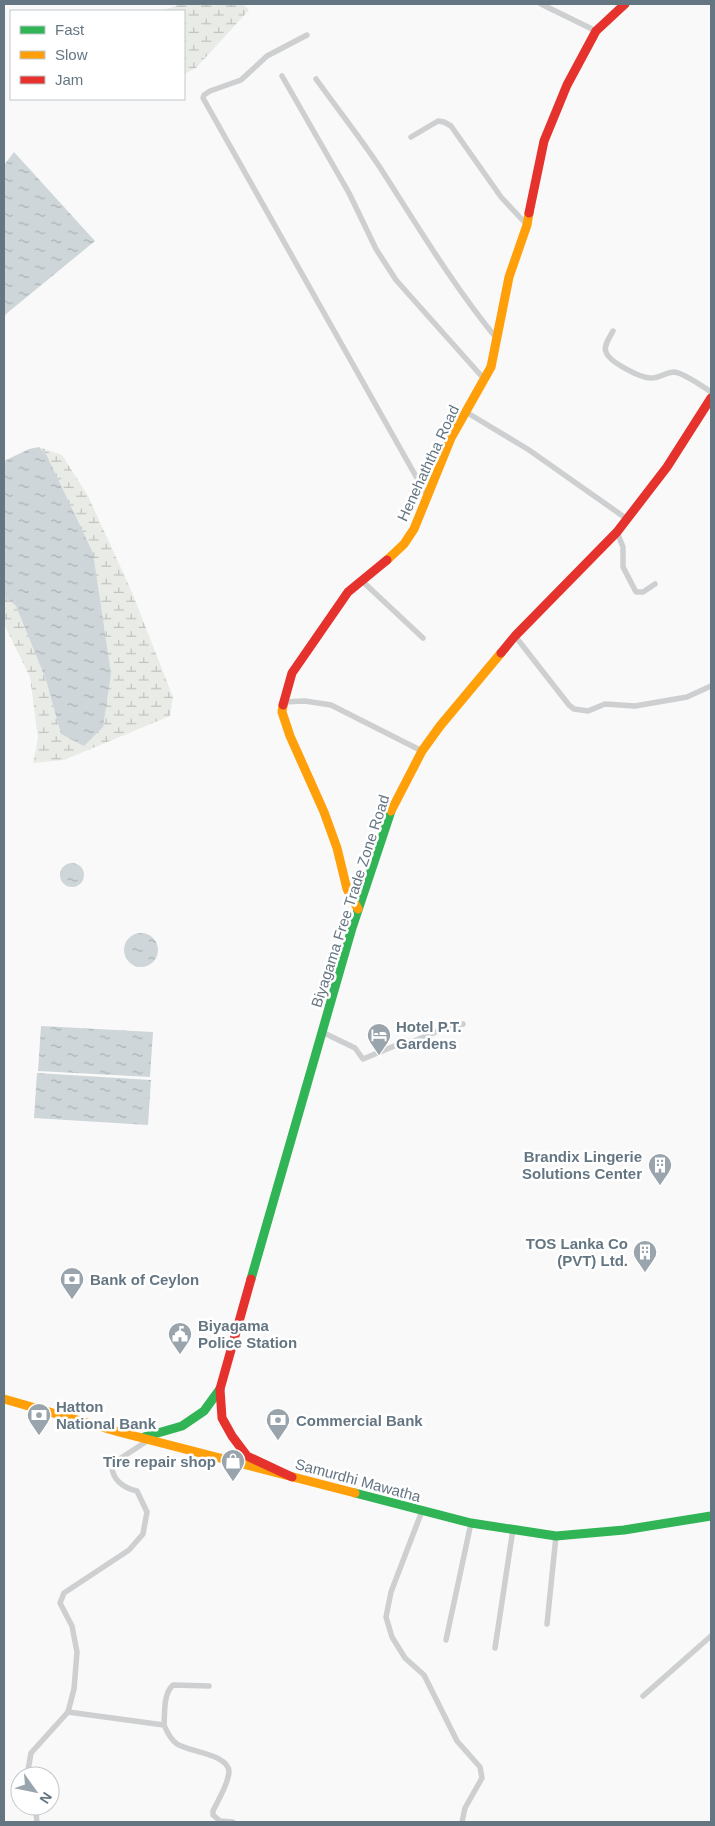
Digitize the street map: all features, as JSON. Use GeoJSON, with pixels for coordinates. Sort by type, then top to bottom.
{"type":"FeatureCollection","features":[{"type":"Feature","properties":{"kind":"main road","name":"Henehaththa Road"},"geometry":{"type":"LineString","coordinates":[[358,909],[347,888],[337,848],[324,812],[290,736],[282,712],[283,702],[292,673],[302,656],[348,592],[404,544],[414,529],[451,438],[491,367],[509,277],[527,225],[544,141],[567,85],[596,31],[625,4]]}},
{"type":"Feature","properties":{"kind":"main road","name":"Biyagama Free Trade Zone Road"},"geometry":{"type":"LineString","coordinates":[[292,1477],[247,1456],[232,1436],[222,1418],[220,1389],[358,909],[394,804],[422,751],[446,718],[514,636],[617,532],[667,467],[711,398]]}},
{"type":"Feature","properties":{"kind":"main road","name":"Biyagama Free Trade Zone Road"},"geometry":{"type":"LineString","coordinates":[[147,1438],[182,1426],[204,1411],[220,1389]]}},
{"type":"Feature","properties":{"kind":"main road","name":"Samurdhi Mawatha"},"geometry":{"type":"LineString","coordinates":[[4,1399],[471,1523],[556,1536],[624,1530],[711,1516]]}},
{"type":"Feature","properties":{"kind":"street"},"geometry":{"type":"LineString","coordinates":[[541,4],[596,31]]}},
{"type":"Feature","properties":{"kind":"street"},"geometry":{"type":"LineString","coordinates":[[307,35],[267,56],[241,80],[210,91],[202,98],[427,496]]}},
{"type":"Feature","properties":{"kind":"street"},"geometry":{"type":"LineString","coordinates":[[282,76],[349,193],[386,267],[485,380]]}},
{"type":"Feature","properties":{"kind":"street"},"geometry":{"type":"LineString","coordinates":[[316,79],[378,164],[448,273],[476,313],[497,338]]}},
{"type":"Feature","properties":{"kind":"street"},"geometry":{"type":"LineString","coordinates":[[411,137],[438,121],[451,126],[501,197],[527,225]]}},
{"type":"Feature","properties":{"kind":"street"},"geometry":{"type":"LineString","coordinates":[[613,331],[605,346],[607,356],[631,372],[653,379],[672,372],[680,373],[711,392]]}},
{"type":"Feature","properties":{"kind":"street"},"geometry":{"type":"LineString","coordinates":[[466,412],[530,450],[627,519]]}},
{"type":"Feature","properties":{"kind":"street"},"geometry":{"type":"LineString","coordinates":[[617,532],[623,547],[623,567],[636,592],[643,592],[655,584]]}},
{"type":"Feature","properties":{"kind":"street"},"geometry":{"type":"LineString","coordinates":[[361,580],[423,638]]}},
{"type":"Feature","properties":{"kind":"street"},"geometry":{"type":"LineString","coordinates":[[514,636],[574,709],[588,711],[605,704],[635,706],[687,697],[711,686]]}},
{"type":"Feature","properties":{"kind":"street"},"geometry":{"type":"LineString","coordinates":[[283,702],[305,701],[331,705],[422,751]]}},
{"type":"Feature","properties":{"kind":"street"},"geometry":{"type":"LineString","coordinates":[[322,1032],[355,1048],[363,1059],[404,1042],[414,1041],[443,1029],[464,1024]]}},
{"type":"Feature","properties":{"kind":"street"},"geometry":{"type":"LineString","coordinates":[[29,1766],[32,1753],[68,1712],[74,1689],[78,1652],[72,1626],[60,1603],[64,1594],[129,1550],[143,1534],[147,1512],[137,1490],[125,1488],[118,1481],[112,1469],[112,1464],[147,1438]]}},
{"type":"Feature","properties":{"kind":"street"},"geometry":{"type":"LineString","coordinates":[[422,1511],[391,1592],[386,1617],[392,1637],[405,1658],[424,1675],[457,1741],[482,1771],[482,1778],[465,1808],[462,1822]]}},
{"type":"Feature","properties":{"kind":"street"},"geometry":{"type":"LineString","coordinates":[[446,1640],[471,1523]]}},
{"type":"Feature","properties":{"kind":"street"},"geometry":{"type":"LineString","coordinates":[[496,1648],[513,1529]]}},
{"type":"Feature","properties":{"kind":"street"},"geometry":{"type":"LineString","coordinates":[[547,1624],[556,1536]]}},
{"type":"Feature","properties":{"kind":"street"},"geometry":{"type":"LineString","coordinates":[[643,1696],[711,1636]]}},
{"type":"Feature","properties":{"kind":"street"},"geometry":{"type":"LineString","coordinates":[[209,1686],[173,1685],[166,1694],[164,1725],[176,1744],[218,1758],[225,1763],[229,1770],[228,1778],[213,1815],[220,1821],[234,1822]]}},
{"type":"Feature","properties":{"kind":"street"},"geometry":{"type":"LineString","coordinates":[[68,1712],[164,1725]]}},
{"type":"Feature","properties":{"kind":"green space"},"geometry":{"type":"Polygon","coordinates":[[[180,4],[243,4],[249,10],[196,68],[185,74],[185,10],[165,10],[180,4]]]}},
{"type":"Feature","properties":{"kind":"green space"},"geometry":{"type":"Polygon","coordinates":[[[39,447],[62,455],[88,496],[131,590],[173,697],[170,716],[64,760],[33,763],[38,738],[30,677],[4,624],[4,596],[16,606],[46,680],[61,734],[46,454],[39,447]]]}},
{"type":"Feature","properties":{"kind":"water"},"geometry":{"type":"Polygon","coordinates":[[[14,152],[95,241],[6,314],[4,318],[4,165],[14,152]]]}},
{"type":"Feature","properties":{"kind":"water"},"geometry":{"type":"Polygon","coordinates":[[[39,447],[46,454],[93,553],[111,674],[103,727],[84,746],[61,734],[46,680],[16,606],[4,596],[4,461],[29,449],[39,447]]]}},
{"type":"Feature","properties":{"kind":"water"},"geometry":{"type":"Polygon","coordinates":[[[72,863],[77,864],[83,870],[83,880],[77,886],[72,887],[67,886],[61,880],[60,875],[61,870],[67,864],[72,863]]]}},
{"type":"Feature","properties":{"kind":"water"},"geometry":{"type":"Polygon","coordinates":[[[141,933],[148,934],[153,938],[157,943],[157,957],[153,962],[148,966],[141,967],[134,966],[129,962],[125,957],[124,950],[125,943],[129,938],[134,934],[141,933]]]}},
{"type":"Feature","properties":{"kind":"water"},"geometry":{"type":"Polygon","coordinates":[[[41,1026],[153,1032],[150,1077],[38,1071],[41,1026]]]}},
{"type":"Feature","properties":{"kind":"water"},"geometry":{"type":"Polygon","coordinates":[[[37,1073],[151,1080],[148,1125],[34,1118],[37,1073]]]}},
{"type":"Feature","properties":{"kind":"traffic: fast"},"geometry":{"type":"LineString","coordinates":[[251,1279],[352,928],[391,811]]}},
{"type":"Feature","properties":{"kind":"traffic: fast"},"geometry":{"type":"LineString","coordinates":[[144,1437],[182,1426],[204,1411],[220,1389]]}},
{"type":"Feature","properties":{"kind":"traffic: fast"},"geometry":{"type":"LineString","coordinates":[[355,1493],[471,1523],[556,1536],[624,1530],[711,1516]]}},
{"type":"Feature","properties":{"kind":"traffic: slow"},"geometry":{"type":"LineString","coordinates":[[387,560],[404,544],[414,529],[451,438],[491,367],[509,277],[527,225],[529,213]]}},
{"type":"Feature","properties":{"kind":"traffic: slow"},"geometry":{"type":"LineString","coordinates":[[391,811],[422,751],[440,726],[501,653]]}},
{"type":"Feature","properties":{"kind":"traffic: slow"},"geometry":{"type":"LineString","coordinates":[[283,705],[282,712],[290,736],[324,812],[337,848],[347,889],[358,909]]}},
{"type":"Feature","properties":{"kind":"traffic: slow"},"geometry":{"type":"LineString","coordinates":[[4,1399],[119,1432],[355,1493]]}},
{"type":"Feature","properties":{"kind":"traffic: jam"},"geometry":{"type":"LineString","coordinates":[[529,213],[544,141],[567,85],[596,31],[625,4]]}},
{"type":"Feature","properties":{"kind":"traffic: jam"},"geometry":{"type":"LineString","coordinates":[[501,653],[515,636],[617,532],[667,467],[711,398]]}},
{"type":"Feature","properties":{"kind":"traffic: jam"},"geometry":{"type":"LineString","coordinates":[[283,705],[292,673],[348,592],[387,560]]}},
{"type":"Feature","properties":{"kind":"traffic: jam"},"geometry":{"type":"LineString","coordinates":[[251,1279],[220,1389],[222,1418],[232,1436],[247,1456],[292,1477]]}},
{"type":"Feature","properties":{"kind":"place","name":"Hotel P.T. Gardens"},"geometry":{"type":"Point","coordinates":[379,1056]}},
{"type":"Feature","properties":{"kind":"place","name":"Brandix Lingerie Solutions Center"},"geometry":{"type":"Point","coordinates":[660,1186]}},
{"type":"Feature","properties":{"kind":"place","name":"TOS Lanka Co (PVT) Ltd."},"geometry":{"type":"Point","coordinates":[645,1273]}},
{"type":"Feature","properties":{"kind":"place","name":"Bank of Ceylon"},"geometry":{"type":"Point","coordinates":[72,1300]}},
{"type":"Feature","properties":{"kind":"place","name":"Biyagama Police Station"},"geometry":{"type":"Point","coordinates":[180,1355]}},
{"type":"Feature","properties":{"kind":"place","name":"Hatton National Bank"},"geometry":{"type":"Point","coordinates":[39,1436]}},
{"type":"Feature","properties":{"kind":"place","name":"Commercial Bank"},"geometry":{"type":"Point","coordinates":[278,1441]}},
{"type":"Feature","properties":{"kind":"place","name":"Tire repair shop"},"geometry":{"type":"Point","coordinates":[233,1482]}}]}
